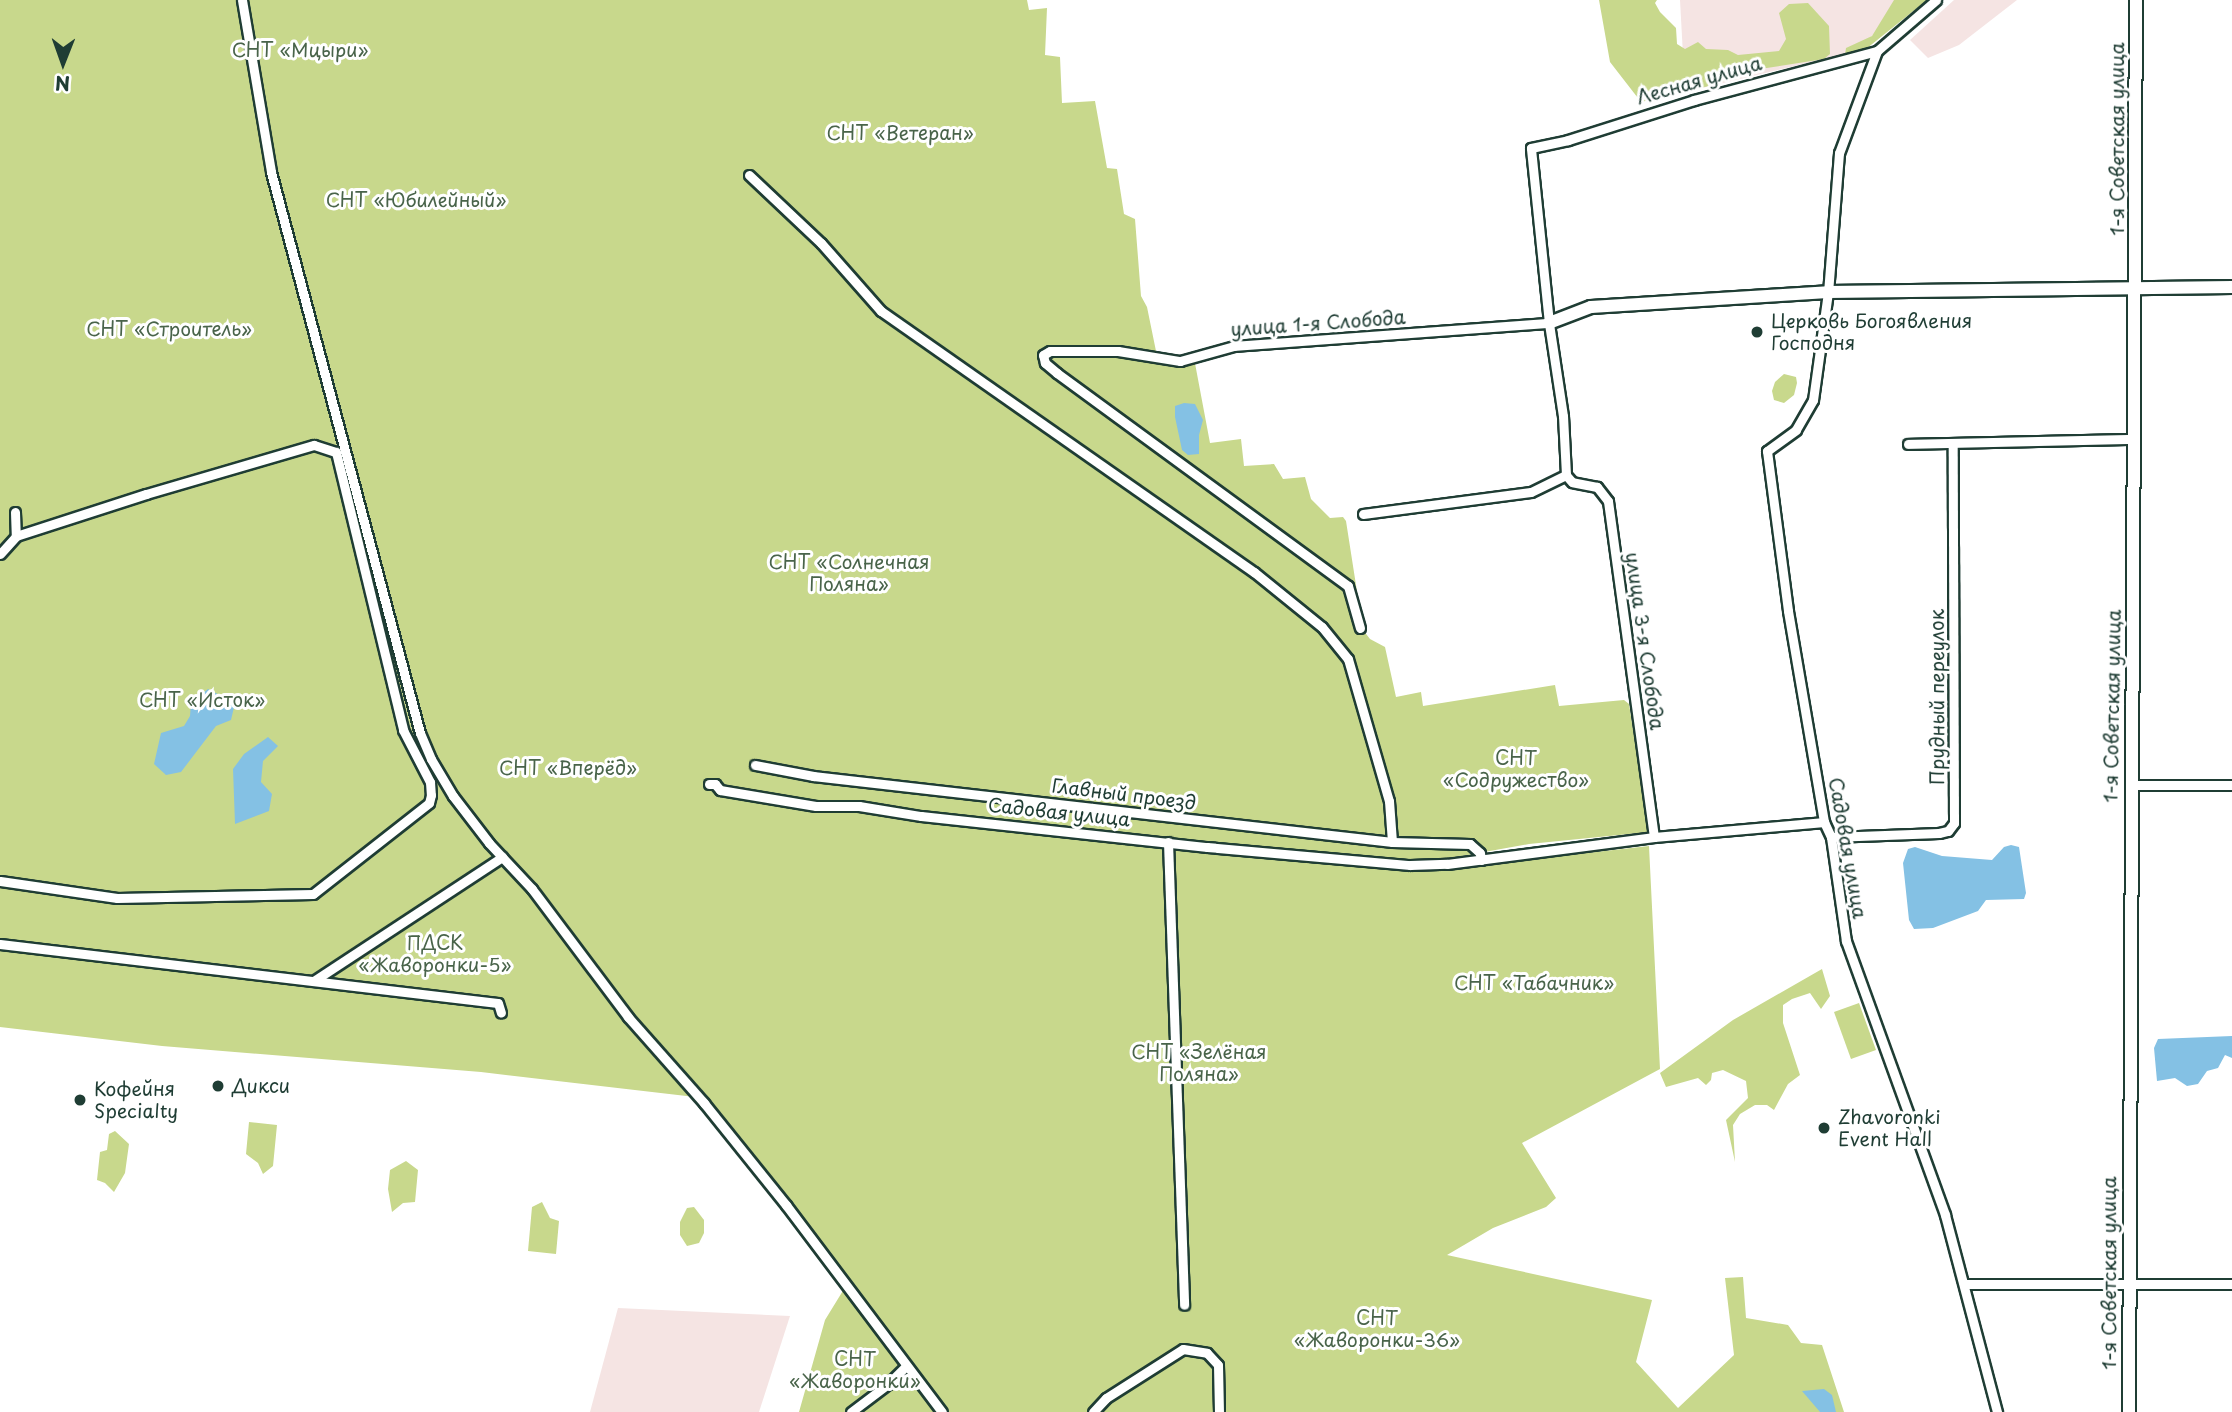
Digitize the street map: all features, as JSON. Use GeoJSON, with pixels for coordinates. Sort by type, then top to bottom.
{"type":"FeatureCollection","features":[{"type":"Feature","properties":{"kind":"main road","name":"1-я Советская улица"},"geometry":{"type":"LineString","coordinates":[[2129,1412],[2130,785],[2136,0]]}},
{"type":"Feature","properties":{"kind":"main road"},"geometry":{"type":"LineString","coordinates":[[1549,323],[1591,307],[1828,292],[2232,287]]}},
{"type":"Feature","properties":{"kind":"street"},"geometry":{"type":"LineString","coordinates":[[242,0],[271,172],[420,733],[453,796],[502,857],[532,889],[628,1017],[704,1103],[786,1205],[906,1366],[939,1404],[942,1412]]}},
{"type":"Feature","properties":{"kind":"street","name":"Лесная улица"},"geometry":{"type":"LineString","coordinates":[[1549,323],[1531,148],[1568,140],[1694,100],[1877,51],[1936,0]]}},
{"type":"Feature","properties":{"kind":"street","name":"Лесная улица"},"geometry":{"type":"LineString","coordinates":[[1828,292],[1839,153],[1877,51]]}},
{"type":"Feature","properties":{"kind":"street"},"geometry":{"type":"LineString","coordinates":[[749,176],[821,243],[881,311],[1254,572],[1322,627],[1348,659],[1389,801],[1392,842]]}},
{"type":"Feature","properties":{"kind":"street","name":"Садовая улица"},"geometry":{"type":"LineString","coordinates":[[1828,292],[1813,400],[1796,430],[1767,451],[1788,611],[1824,822],[1831,837],[1846,941],[1940,1203],[1997,1412]]}},
{"type":"Feature","properties":{"kind":"street"},"geometry":{"type":"LineString","coordinates":[[1363,514],[1531,492],[1566,475],[1563,416],[1549,323]]}},
{"type":"Feature","properties":{"kind":"street","name":"улица 1-я Слобода"},"geometry":{"type":"LineString","coordinates":[[1360,628],[1349,586],[1057,373],[1042,359],[1045,352],[1118,351],[1180,361],[1220,348],[1549,323]]}},
{"type":"Feature","properties":{"kind":"street"},"geometry":{"type":"LineString","coordinates":[[1908,444],[2134,439]]}},
{"type":"Feature","properties":{"kind":"street","name":"Прудный переулок"},"geometry":{"type":"LineString","coordinates":[[1831,837],[1939,833],[1948,831],[1954,823],[1953,443]]}},
{"type":"Feature","properties":{"kind":"street"},"geometry":{"type":"LineString","coordinates":[[0,554],[16,536],[296,449],[314,445],[336,452],[403,730],[430,782],[431,795],[429,803],[313,894],[117,898],[0,881]]}},
{"type":"Feature","properties":{"kind":"street","name":"улица 3-я Слобода"},"geometry":{"type":"LineString","coordinates":[[1566,475],[1572,482],[1597,487],[1608,501],[1654,837]]}},
{"type":"Feature","properties":{"kind":"street"},"geometry":{"type":"LineString","coordinates":[[15,512],[16,536]]}},
{"type":"Feature","properties":{"kind":"street","name":"Главный проезд"},"geometry":{"type":"LineString","coordinates":[[755,765],[813,776],[1392,842],[1470,844],[1480,853],[1481,860]]}},
{"type":"Feature","properties":{"kind":"street","name":"Садовая улица"},"geometry":{"type":"LineString","coordinates":[[709,784],[720,790],[816,806],[859,806],[921,816],[1351,862],[1410,865],[1481,860],[1654,837],[1824,822]]}},
{"type":"Feature","properties":{"kind":"street"},"geometry":{"type":"LineString","coordinates":[[2130,785],[2232,785]]}},
{"type":"Feature","properties":{"kind":"street"},"geometry":{"type":"LineString","coordinates":[[1168,842],[1184,1305]]}},
{"type":"Feature","properties":{"kind":"street"},"geometry":{"type":"LineString","coordinates":[[316,981],[502,857]]}},
{"type":"Feature","properties":{"kind":"street"},"geometry":{"type":"LineString","coordinates":[[0,944],[498,1003],[501,1013]]}},
{"type":"Feature","properties":{"kind":"street"},"geometry":{"type":"LineString","coordinates":[[1964,1284],[2232,1284]]}},
{"type":"Feature","properties":{"kind":"street"},"geometry":{"type":"LineString","coordinates":[[1093,1412],[1106,1398],[1183,1349],[1207,1353],[1218,1365],[1219,1412]]}},
{"type":"Feature","properties":{"kind":"street"},"geometry":{"type":"LineString","coordinates":[[851,1412],[888,1384],[906,1366]]}},
{"type":"Feature","properties":{"kind":"shaded area"},"geometry":{"type":"Polygon","coordinates":[[[1680,0],[1920,0],[1849,53],[1685,92],[1680,0]]]}},
{"type":"Feature","properties":{"kind":"shaded area"},"geometry":{"type":"Polygon","coordinates":[[[1954,0],[2017,0],[1959,45],[1928,58],[1910,40],[1954,0]]]}},
{"type":"Feature","properties":{"kind":"shaded area"},"geometry":{"type":"Polygon","coordinates":[[[618,1308],[790,1316],[759,1412],[590,1412],[618,1308]]]}},
{"type":"Feature","properties":{"kind":"green space"},"geometry":{"type":"Polygon","coordinates":[[[0,0],[1027,0],[1029,10],[1047,8],[1045,55],[1060,57],[1062,103],[1095,101],[1107,168],[1117,169],[1124,214],[1135,219],[1141,296],[1147,307],[1157,356],[1194,358],[1210,443],[1241,439],[1244,466],[1274,464],[1283,479],[1305,477],[1311,499],[1330,518],[1343,517],[1346,521],[1363,630],[1370,639],[1385,647],[1396,697],[1421,692],[1423,706],[1555,685],[1559,706],[1624,700],[1629,704],[1649,832],[1529,844],[1412,865],[1433,870],[1649,846],[1660,1069],[1522,1143],[1556,1198],[1546,1207],[1493,1228],[1447,1255],[1652,1300],[1636,1362],[1678,1408],[1734,1355],[1725,1278],[1743,1277],[1746,1318],[1788,1325],[1801,1343],[1822,1345],[1844,1412],[799,1412],[825,1320],[844,1289],[695,1097],[481,1072],[162,1046],[0,1027],[0,0]]]}},
{"type":"Feature","properties":{"kind":"green space"},"geometry":{"type":"Polygon","coordinates":[[[1599,0],[1657,0],[1655,3],[1660,12],[1676,28],[1677,44],[1685,49],[1698,42],[1706,49],[1728,50],[1738,55],[1779,51],[1786,39],[1779,13],[1789,4],[1808,3],[1829,26],[1830,54],[1824,59],[1760,69],[1709,86],[1641,102],[1610,62],[1599,0]]]}},
{"type":"Feature","properties":{"kind":"green space"},"geometry":{"type":"Polygon","coordinates":[[[1894,0],[1927,0],[1866,49],[1845,55],[1846,48],[1872,36],[1894,0]]]}},
{"type":"Feature","properties":{"kind":"green space"},"geometry":{"type":"Polygon","coordinates":[[[1784,374],[1796,377],[1797,383],[1794,395],[1784,403],[1774,400],[1772,391],[1775,382],[1784,374]]]}},
{"type":"Feature","properties":{"kind":"green space"},"geometry":{"type":"Polygon","coordinates":[[[1822,969],[1830,996],[1821,1009],[1810,993],[1783,1005],[1783,1023],[1800,1075],[1788,1084],[1774,1110],[1767,1105],[1755,1105],[1740,1114],[1733,1125],[1735,1162],[1726,1120],[1748,1098],[1746,1081],[1723,1070],[1712,1073],[1711,1080],[1706,1085],[1698,1078],[1666,1087],[1660,1073],[1733,1020],[1822,969]]]}},
{"type":"Feature","properties":{"kind":"green space"},"geometry":{"type":"Polygon","coordinates":[[[1859,1003],[1876,1050],[1851,1059],[1834,1012],[1859,1003]]]}},
{"type":"Feature","properties":{"kind":"green space"},"geometry":{"type":"Polygon","coordinates":[[[249,1122],[277,1125],[273,1166],[263,1174],[258,1163],[246,1154],[249,1122]]]}},
{"type":"Feature","properties":{"kind":"green space"},"geometry":{"type":"Polygon","coordinates":[[[115,1131],[129,1144],[125,1173],[114,1192],[105,1183],[97,1180],[100,1152],[107,1150],[109,1134],[115,1131]]]}},
{"type":"Feature","properties":{"kind":"green space"},"geometry":{"type":"Polygon","coordinates":[[[406,1161],[418,1170],[415,1202],[403,1203],[392,1212],[388,1189],[390,1170],[406,1161]]]}},
{"type":"Feature","properties":{"kind":"green space"},"geometry":{"type":"Polygon","coordinates":[[[542,1202],[550,1218],[559,1221],[556,1254],[528,1251],[532,1207],[542,1202]]]}},
{"type":"Feature","properties":{"kind":"green space"},"geometry":{"type":"Polygon","coordinates":[[[694,1207],[704,1220],[704,1233],[699,1243],[687,1246],[680,1235],[680,1222],[687,1208],[694,1207]]]}},
{"type":"Feature","properties":{"kind":"water"},"geometry":{"type":"Polygon","coordinates":[[[1195,404],[1203,420],[1199,435],[1199,454],[1188,455],[1182,450],[1175,406],[1195,404]]]}},
{"type":"Feature","properties":{"kind":"water"},"geometry":{"type":"Polygon","coordinates":[[[208,689],[235,703],[231,720],[216,726],[181,772],[166,775],[154,764],[161,733],[184,726],[190,716],[191,703],[208,689]]]}},
{"type":"Feature","properties":{"kind":"water"},"geometry":{"type":"Polygon","coordinates":[[[268,737],[278,746],[263,761],[261,782],[272,794],[269,811],[235,824],[233,769],[244,754],[268,737]]]}},
{"type":"Feature","properties":{"kind":"water"},"geometry":{"type":"Polygon","coordinates":[[[1915,847],[1942,856],[1992,860],[2004,847],[2019,847],[2026,893],[2024,899],[1986,900],[1978,911],[1933,928],[1914,929],[1909,920],[1903,863],[1908,849],[1915,847]]]}},
{"type":"Feature","properties":{"kind":"water"},"geometry":{"type":"Polygon","coordinates":[[[2232,1036],[2232,1058],[2225,1055],[2218,1068],[2207,1071],[2198,1084],[2187,1086],[2175,1078],[2157,1081],[2154,1048],[2158,1039],[2232,1036]]]}},
{"type":"Feature","properties":{"kind":"water"},"geometry":{"type":"Polygon","coordinates":[[[1824,1389],[1832,1395],[1836,1412],[1820,1412],[1802,1391],[1824,1389]]]}},
{"type":"Feature","properties":{"kind":"place","name":"Церковь Богоявления Господня"},"geometry":{"type":"Point","coordinates":[1757,332]}},
{"type":"Feature","properties":{"kind":"place","name":"Дикси"},"geometry":{"type":"Point","coordinates":[218,1086]}},
{"type":"Feature","properties":{"kind":"place","name":"Кофейня Specialty"},"geometry":{"type":"Point","coordinates":[80,1100]}},
{"type":"Feature","properties":{"kind":"place","name":"Zhavoronki Event Hall"},"geometry":{"type":"Point","coordinates":[1824,1128]}},
{"type":"Feature","properties":{"kind":"park label","name":"СНТ «Мцыри»"},"geometry":{"type":"Point","coordinates":[300,50]}},
{"type":"Feature","properties":{"kind":"park label","name":"СНТ «Ветеран»"},"geometry":{"type":"Point","coordinates":[900,133]}},
{"type":"Feature","properties":{"kind":"park label","name":"СНТ «Юбилейный»"},"geometry":{"type":"Point","coordinates":[416,200]}},
{"type":"Feature","properties":{"kind":"park label","name":"СНТ «Строитель»"},"geometry":{"type":"Point","coordinates":[169,329]}},
{"type":"Feature","properties":{"kind":"park label","name":"СНТ «Солнечная Поляна»"},"geometry":{"type":"Point","coordinates":[849,573]}},
{"type":"Feature","properties":{"kind":"park label","name":"СНТ «Исток»"},"geometry":{"type":"Point","coordinates":[202,700]}},
{"type":"Feature","properties":{"kind":"park label","name":"СНТ «Вперёд»"},"geometry":{"type":"Point","coordinates":[568,768]}},
{"type":"Feature","properties":{"kind":"park label","name":"СНТ «Содружество»"},"geometry":{"type":"Point","coordinates":[1516,769]}},
{"type":"Feature","properties":{"kind":"park label","name":"ПДСК «Жаворонки-5»"},"geometry":{"type":"Point","coordinates":[435,954]}},
{"type":"Feature","properties":{"kind":"park label","name":"СНТ «Табачник»"},"geometry":{"type":"Point","coordinates":[1534,983]}},
{"type":"Feature","properties":{"kind":"park label","name":"СНТ «Зелёная Поляна»"},"geometry":{"type":"Point","coordinates":[1199,1063]}},
{"type":"Feature","properties":{"kind":"park label","name":"СНТ «Жаворонки-36»"},"geometry":{"type":"Point","coordinates":[1377,1329]}},
{"type":"Feature","properties":{"kind":"park label","name":"СНТ «Жаворонки»"},"geometry":{"type":"Point","coordinates":[855,1370]}}]}
